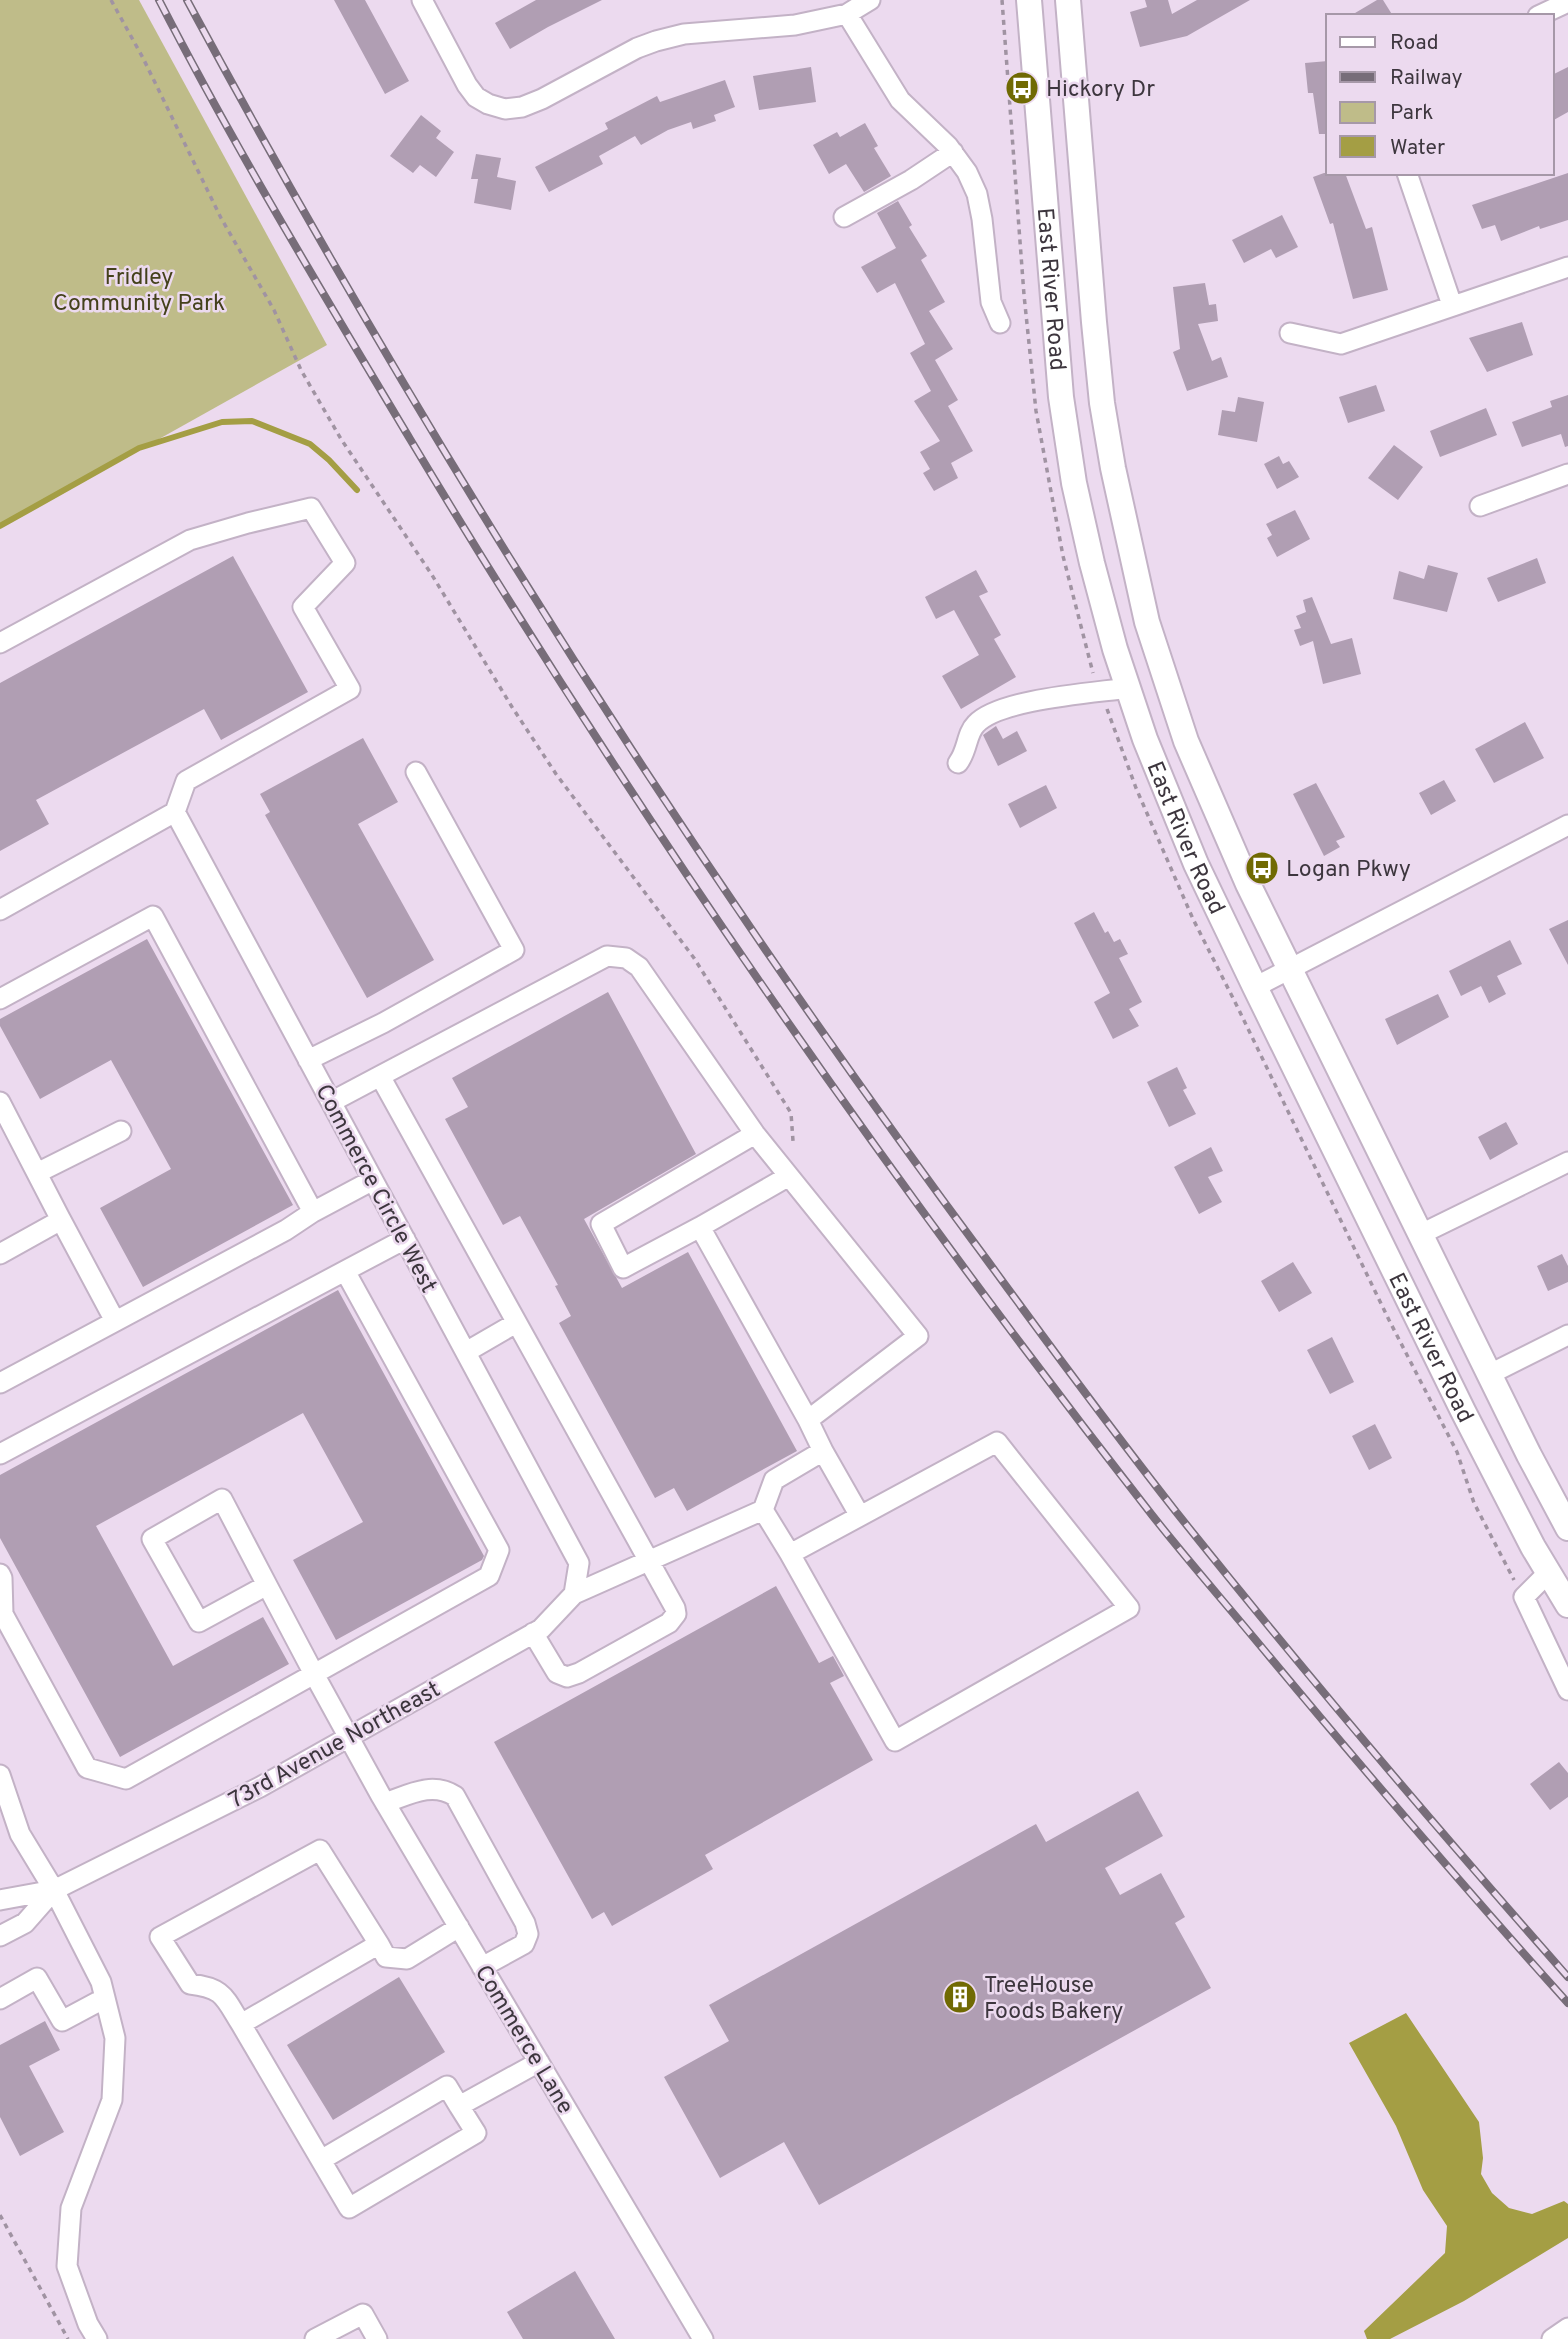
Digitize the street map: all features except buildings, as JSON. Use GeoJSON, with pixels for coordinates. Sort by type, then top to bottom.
{"type":"FeatureCollection","features":[{"type":"Feature","properties":{"kind":"main road","name":"East River Road"},"geometry":{"type":"LineString","coordinates":[[1029,0],[1061,397],[1074,483],[1091,563],[1128,688],[1165,792],[1255,987],[1463,1411],[1548,1573],[1568,1605]]}},
{"type":"Feature","properties":{"kind":"main road","name":"East River Road"},"geometry":{"type":"LineString","coordinates":[[1068,0],[1099,375],[1113,468],[1147,622],[1186,741],[1248,884],[1568,1528]]}},
{"type":"Feature","properties":{"kind":"street"},"geometry":{"type":"LineString","coordinates":[[422,0],[476,97],[505,109],[522,107],[542,99],[637,48],[656,41],[684,34],[795,25],[847,14],[870,0]]}},
{"type":"Feature","properties":{"kind":"street"},"geometry":{"type":"LineString","coordinates":[[1542,14],[1568,2]]}},
{"type":"Feature","properties":{"kind":"street"},"geometry":{"type":"LineString","coordinates":[[847,14],[900,100],[953,152],[967,172],[977,194],[984,229],[991,302],[1000,323]]}},
{"type":"Feature","properties":{"kind":"street"},"geometry":{"type":"LineString","coordinates":[[844,217],[911,180],[953,152]]}},
{"type":"Feature","properties":{"kind":"street"},"geometry":{"type":"LineString","coordinates":[[1408,175],[1452,305]]}},
{"type":"Feature","properties":{"kind":"street"},"geometry":{"type":"LineString","coordinates":[[1290,333],[1340,344],[1568,267]]}},
{"type":"Feature","properties":{"kind":"street"},"geometry":{"type":"LineString","coordinates":[[1480,506],[1568,474]]}},
{"type":"Feature","properties":{"kind":"street"},"geometry":{"type":"LineString","coordinates":[[0,643],[190,540],[248,523],[311,509],[345,563],[303,607],[350,689],[186,781],[175,813],[0,910]]}},
{"type":"Feature","properties":{"kind":"street"},"geometry":{"type":"LineString","coordinates":[[958,763],[965,755],[974,725],[992,713],[1037,701],[1128,688]]}},
{"type":"Feature","properties":{"kind":"street"},"geometry":{"type":"LineString","coordinates":[[308,1060],[383,1023],[514,950],[416,772]]}},
{"type":"Feature","properties":{"kind":"street","name":"Commerce Circle West"},"geometry":{"type":"LineString","coordinates":[[175,813],[579,1563],[574,1594]]}},
{"type":"Feature","properties":{"kind":"street"},"geometry":{"type":"LineString","coordinates":[[1255,987],[1568,825]]}},
{"type":"Feature","properties":{"kind":"street"},"geometry":{"type":"LineString","coordinates":[[0,999],[153,916],[313,1212]]}},
{"type":"Feature","properties":{"kind":"street"},"geometry":{"type":"LineString","coordinates":[[331,1102],[607,956],[626,958],[639,967],[755,1134],[918,1336],[808,1420]]}},
{"type":"Feature","properties":{"kind":"street"},"geometry":{"type":"LineString","coordinates":[[380,1076],[676,1614],[669,1623],[567,1677],[557,1673],[533,1633]]}},
{"type":"Feature","properties":{"kind":"street"},"geometry":{"type":"LineString","coordinates":[[0,1102],[115,1321]]}},
{"type":"Feature","properties":{"kind":"street"},"geometry":{"type":"LineString","coordinates":[[37,1174],[121,1130]]}},
{"type":"Feature","properties":{"kind":"street"},"geometry":{"type":"LineString","coordinates":[[755,1134],[601,1224],[623,1268],[789,1176]]}},
{"type":"Feature","properties":{"kind":"street"},"geometry":{"type":"LineString","coordinates":[[1420,1234],[1568,1162]]}},
{"type":"Feature","properties":{"kind":"street"},"geometry":{"type":"LineString","coordinates":[[0,1383],[286,1230],[313,1212],[373,1180]]}},
{"type":"Feature","properties":{"kind":"street"},"geometry":{"type":"LineString","coordinates":[[0,1254],[61,1220]]}},
{"type":"Feature","properties":{"kind":"street"},"geometry":{"type":"LineString","coordinates":[[700,1227],[860,1516]]}},
{"type":"Feature","properties":{"kind":"street"},"geometry":{"type":"LineString","coordinates":[[0,1454],[405,1239]]}},
{"type":"Feature","properties":{"kind":"street"},"geometry":{"type":"LineString","coordinates":[[0,1574],[3,1614],[88,1768],[126,1779],[489,1576],[499,1550],[345,1271]]}},
{"type":"Feature","properties":{"kind":"street"},"geometry":{"type":"LineString","coordinates":[[466,1352],[516,1323]]}},
{"type":"Feature","properties":{"kind":"street"},"geometry":{"type":"LineString","coordinates":[[1490,1374],[1568,1335]]}},
{"type":"Feature","properties":{"kind":"street"},"geometry":{"type":"LineString","coordinates":[[763,1510],[895,1741],[1129,1608],[997,1443],[790,1554]]}},
{"type":"Feature","properties":{"kind":"street"},"geometry":{"type":"LineString","coordinates":[[574,1594],[763,1510],[774,1480],[823,1451]]}},
{"type":"Feature","properties":{"kind":"street","name":"Commerce Lane"},"geometry":{"type":"LineString","coordinates":[[267,1584],[199,1622],[152,1539],[222,1499],[385,1803],[703,2339]]}},
{"type":"Feature","properties":{"kind":"street"},"geometry":{"type":"LineString","coordinates":[[1548,1573],[1524,1597],[1568,1690]]}},
{"type":"Feature","properties":{"kind":"street","name":"73rd Avenue Northeast"},"geometry":{"type":"LineString","coordinates":[[0,1900],[54,1890],[260,1787],[541,1629],[574,1594]]}},
{"type":"Feature","properties":{"kind":"street"},"geometry":{"type":"LineString","coordinates":[[0,1775],[3,1797],[20,1834],[54,1890],[102,1982],[114,2038],[112,2100],[71,2208],[67,2266],[88,2324],[97,2339]]}},
{"type":"Feature","properties":{"kind":"street"},"geometry":{"type":"LineString","coordinates":[[385,1803],[434,1788],[446,1790],[454,1796],[525,1923],[528,1934],[524,1944],[482,1966]]}},
{"type":"Feature","properties":{"kind":"street"},"geometry":{"type":"LineString","coordinates":[[321,2160],[447,2086],[476,2133],[349,2208],[221,1992],[190,1984],[160,1937],[320,1850],[386,1956],[407,1959],[459,1927]]}},
{"type":"Feature","properties":{"kind":"street","name":"73rd Avenue Northeast"},"geometry":{"type":"LineString","coordinates":[[0,1936],[25,1923],[54,1890]]}},
{"type":"Feature","properties":{"kind":"street"},"geometry":{"type":"LineString","coordinates":[[241,2024],[379,1944]]}},
{"type":"Feature","properties":{"kind":"street"},"geometry":{"type":"LineString","coordinates":[[0,1999],[37,1978],[62,2021],[105,1998]]}},
{"type":"Feature","properties":{"kind":"street"},"geometry":{"type":"LineString","coordinates":[[460,2106],[539,2062]]}},
{"type":"Feature","properties":{"kind":"street"},"geometry":{"type":"LineString","coordinates":[[315,2339],[363,2314],[377,2339]]}},
{"type":"Feature","properties":{"kind":"street"},"geometry":{"type":"LineString","coordinates":[[1552,2339],[1568,2328]]}},
{"type":"Feature","properties":{"kind":"path"},"geometry":{"type":"LineString","coordinates":[[111,0],[221,218],[274,310],[301,370],[341,439],[432,575],[556,774],[694,958],[791,1113],[793,1141]]}},
{"type":"Feature","properties":{"kind":"path"},"geometry":{"type":"LineString","coordinates":[[0,2215],[68,2339]]}},
{"type":"Feature","properties":{"kind":"green space","name":"Fridley Community Park"},"geometry":{"type":"Polygon","coordinates":[[[0,0],[139,0],[327,345],[0,528],[0,0]]]}},
{"type":"Feature","properties":{"kind":"water"},"geometry":{"type":"Polygon","coordinates":[[[1406,2013],[1479,2122],[1483,2158],[1481,2174],[1492,2193],[1509,2208],[1532,2214],[1564,2201],[1568,2204],[1568,2238],[1464,2301],[1390,2339],[1367,2339],[1364,2331],[1445,2253],[1447,2226],[1423,2190],[1396,2126],[1349,2043],[1406,2013]]]}},
{"type":"Feature","properties":{"kind":"waterway"},"geometry":{"type":"LineString","coordinates":[[0,526],[139,448],[222,422],[252,421],[310,444],[357,490]]}},
{"type":"Feature","properties":{"kind":"railway"},"geometry":{"type":"LineString","coordinates":[[159,0],[281,222],[495,579],[583,717],[764,989],[954,1255],[1164,1531],[1331,1731],[1568,2003]]}},
{"type":"Feature","properties":{"kind":"railway"},"geometry":{"type":"LineString","coordinates":[[187,0],[277,164],[466,486],[564,645],[770,956],[1010,1292],[1177,1513],[1272,1631],[1568,1977]]}},
{"type":"Feature","properties":{"kind":"place","name":"Hickory Dr"},"geometry":{"type":"Point","coordinates":[1022,88]}},
{"type":"Feature","properties":{"kind":"place","name":"Logan Pkwy"},"geometry":{"type":"Point","coordinates":[1262,868]}},
{"type":"Feature","properties":{"kind":"place","name":"TreeHouse Foods Bakery"},"geometry":{"type":"Point","coordinates":[960,1997]}}]}
